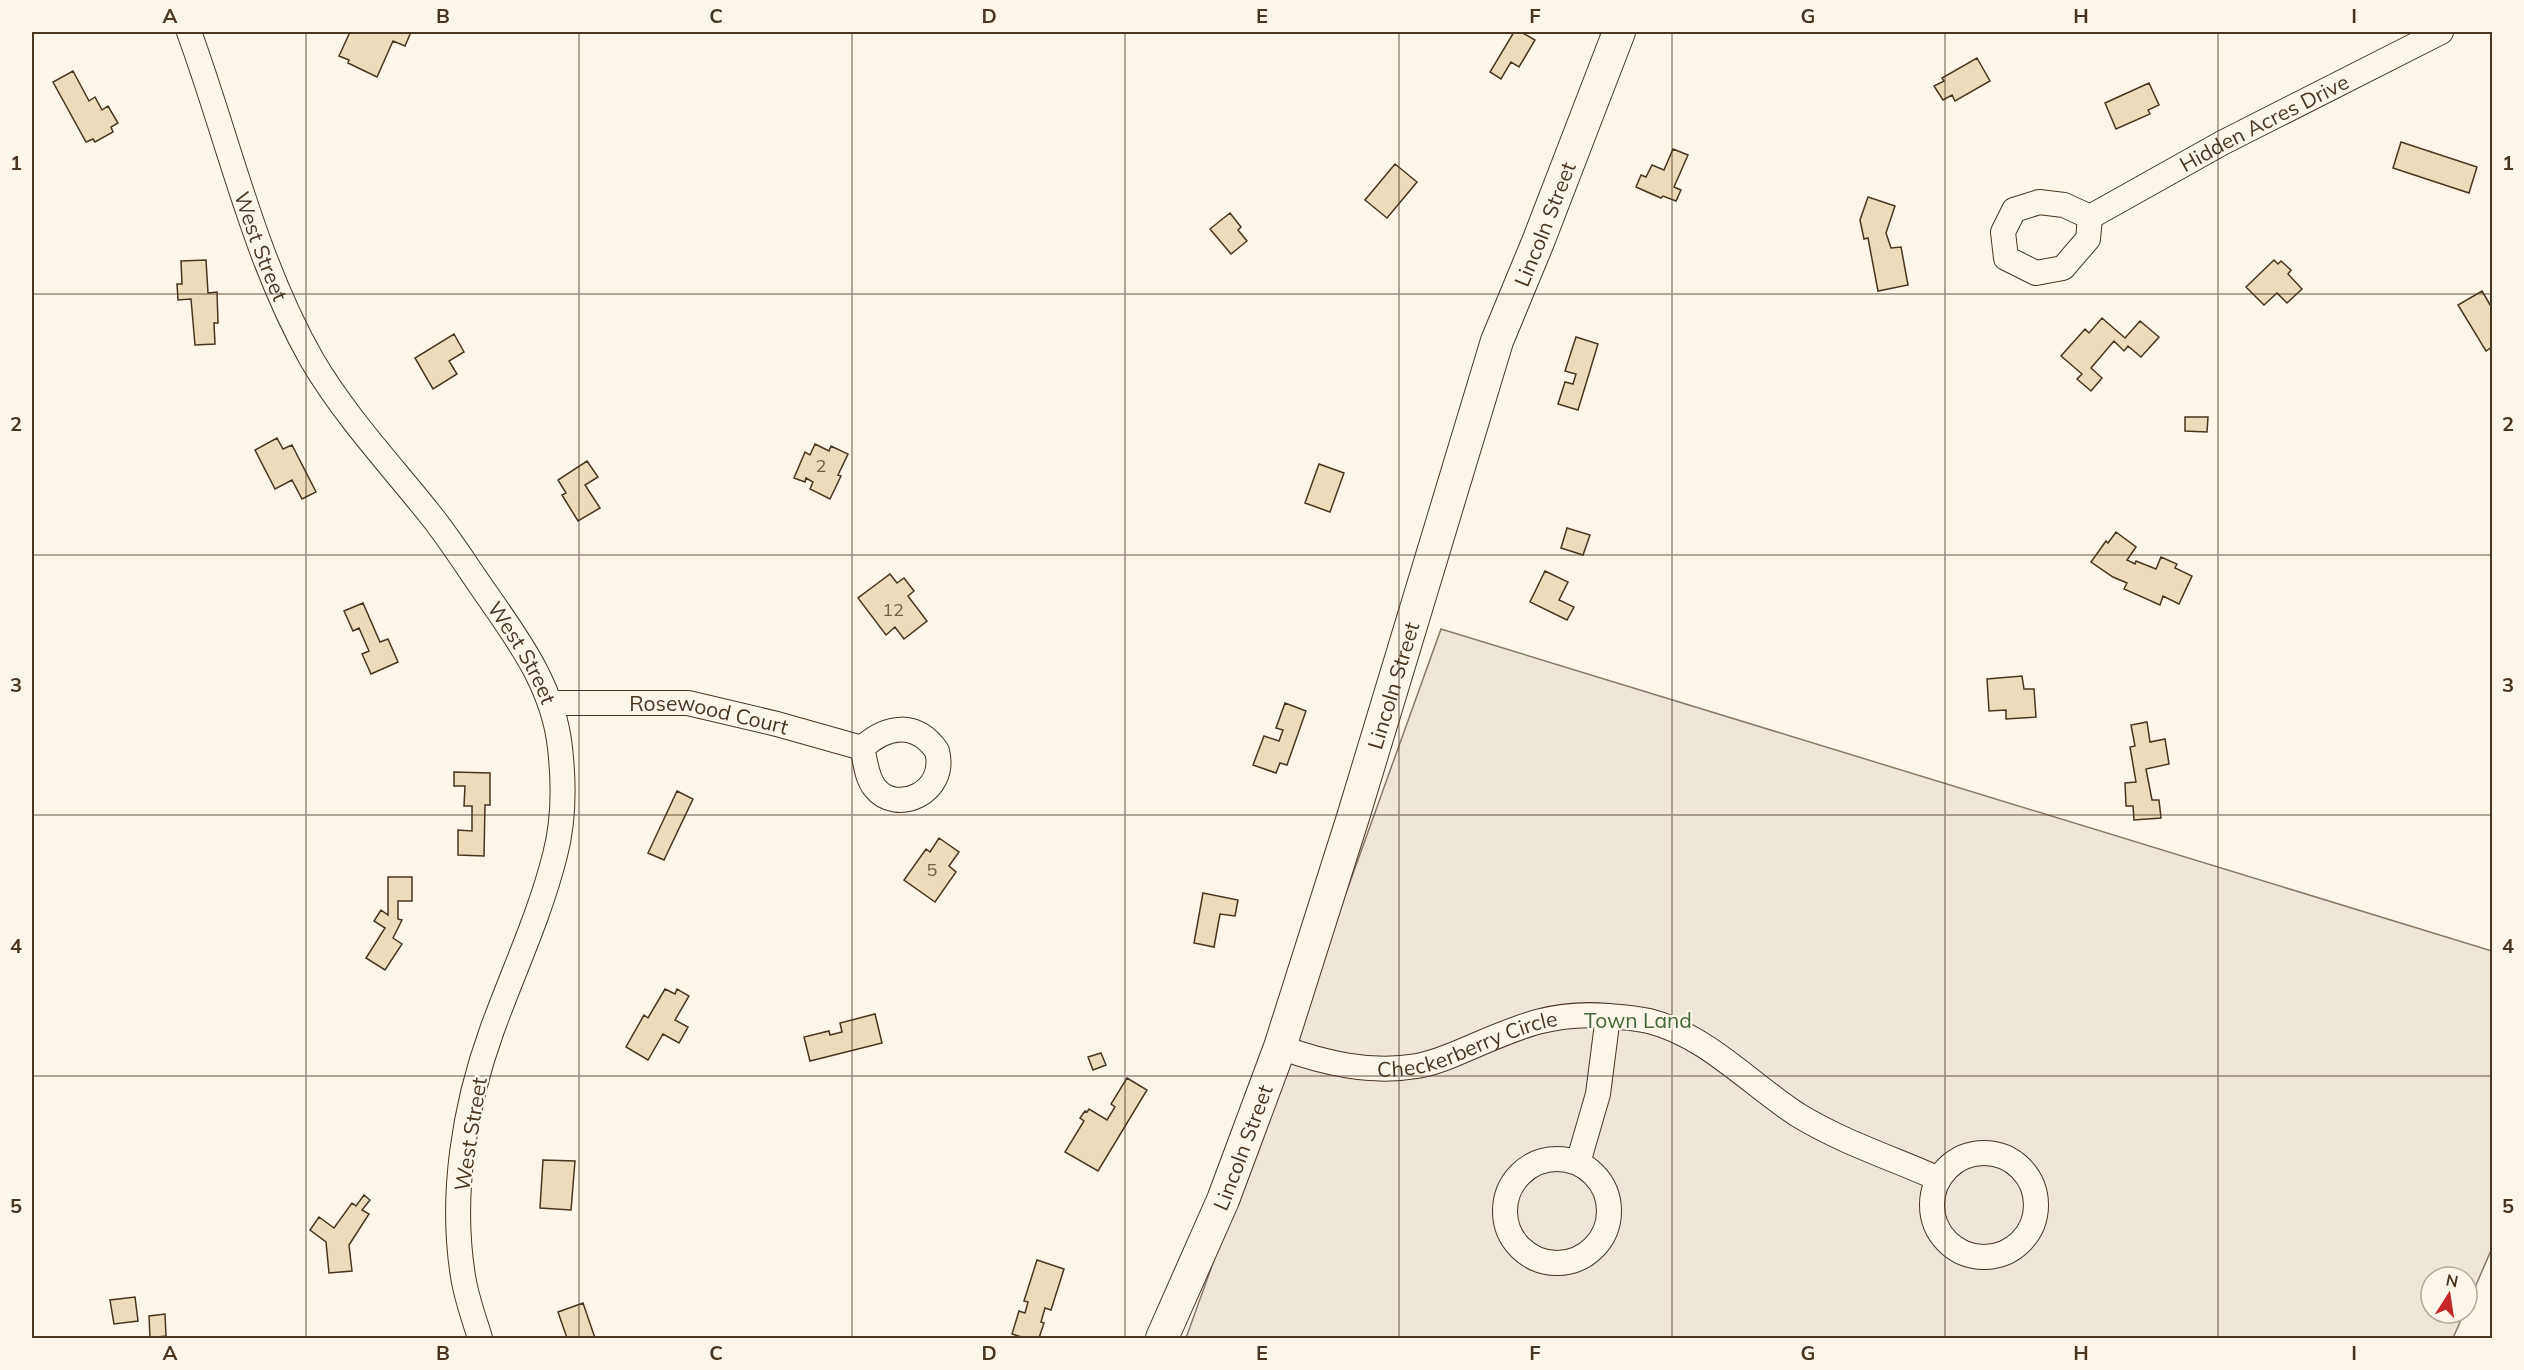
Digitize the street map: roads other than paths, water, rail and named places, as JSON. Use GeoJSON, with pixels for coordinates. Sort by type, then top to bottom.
{"type":"FeatureCollection","features":[{"type":"Feature","properties":{"kind":"main road","name":"Lincoln Street"},"geometry":{"type":"LineString","coordinates":[[1162,1338],[1223,1200],[1280,1047],[1354,814],[1497,341],[1619,32]]}},
{"type":"Feature","properties":{"kind":"street","name":"West Street"},"geometry":{"type":"LineString","coordinates":[[189,32],[231,163],[277,286],[312,359],[357,426],[431,516],[525,649],[551,703],[560,746],[563,797],[556,854],[523,951],[490,1034],[472,1099],[460,1173],[458,1229],[463,1279],[480,1338]]}},
{"type":"Feature","properties":{"kind":"street","name":"Hidden Acres Drive"},"geometry":{"type":"LineString","coordinates":[[2090,217],[2222,143],[2441,32]]}},
{"type":"Feature","properties":{"kind":"street","name":"Rosewood Court"},"geometry":{"type":"LineString","coordinates":[[551,703],[688,703],[777,724],[862,748]]}},
{"type":"Feature","properties":{"kind":"street","name":"Checkerberry Circle"},"geometry":{"type":"LineString","coordinates":[[1280,1047],[1316,1060],[1350,1067],[1384,1069],[1419,1066],[1544,1018],[1570,1014],[1650,1021],[1683,1035],[1717,1054],[1798,1115],[1842,1138],[1939,1179]]}},
{"type":"Feature","properties":{"kind":"street"},"geometry":{"type":"LineString","coordinates":[[1578,1163],[1598,1094],[1608,1016]]}},
{"type":"Feature","properties":{"kind":"street"},"geometry":{"type":"LineString","coordinates":[[1988,1153],[2005,1157],[2020,1167],[2031,1182],[2036,1199],[2035,1217],[2029,1233],[2017,1247],[2001,1256],[1983,1258],[1965,1255],[1939,1234],[1932,1219],[1931,1202],[1939,1179],[1956,1161],[1971,1154],[1988,1153]]}},
{"type":"Feature","properties":{"kind":"street"},"geometry":{"type":"LineString","coordinates":[[1560,1158],[1578,1163],[1593,1173],[1604,1187],[1609,1204],[1608,1222],[1601,1239],[1589,1252],[1574,1261],[1556,1264],[1538,1260],[1524,1252],[1512,1240],[1506,1224],[1504,1208],[1507,1192],[1522,1172],[1544,1160],[1560,1158]]}},
{"type":"Feature","properties":{"kind":"park label","name":"Town Land"},"geometry":{"type":"Point","coordinates":[1638,1020]}}]}
